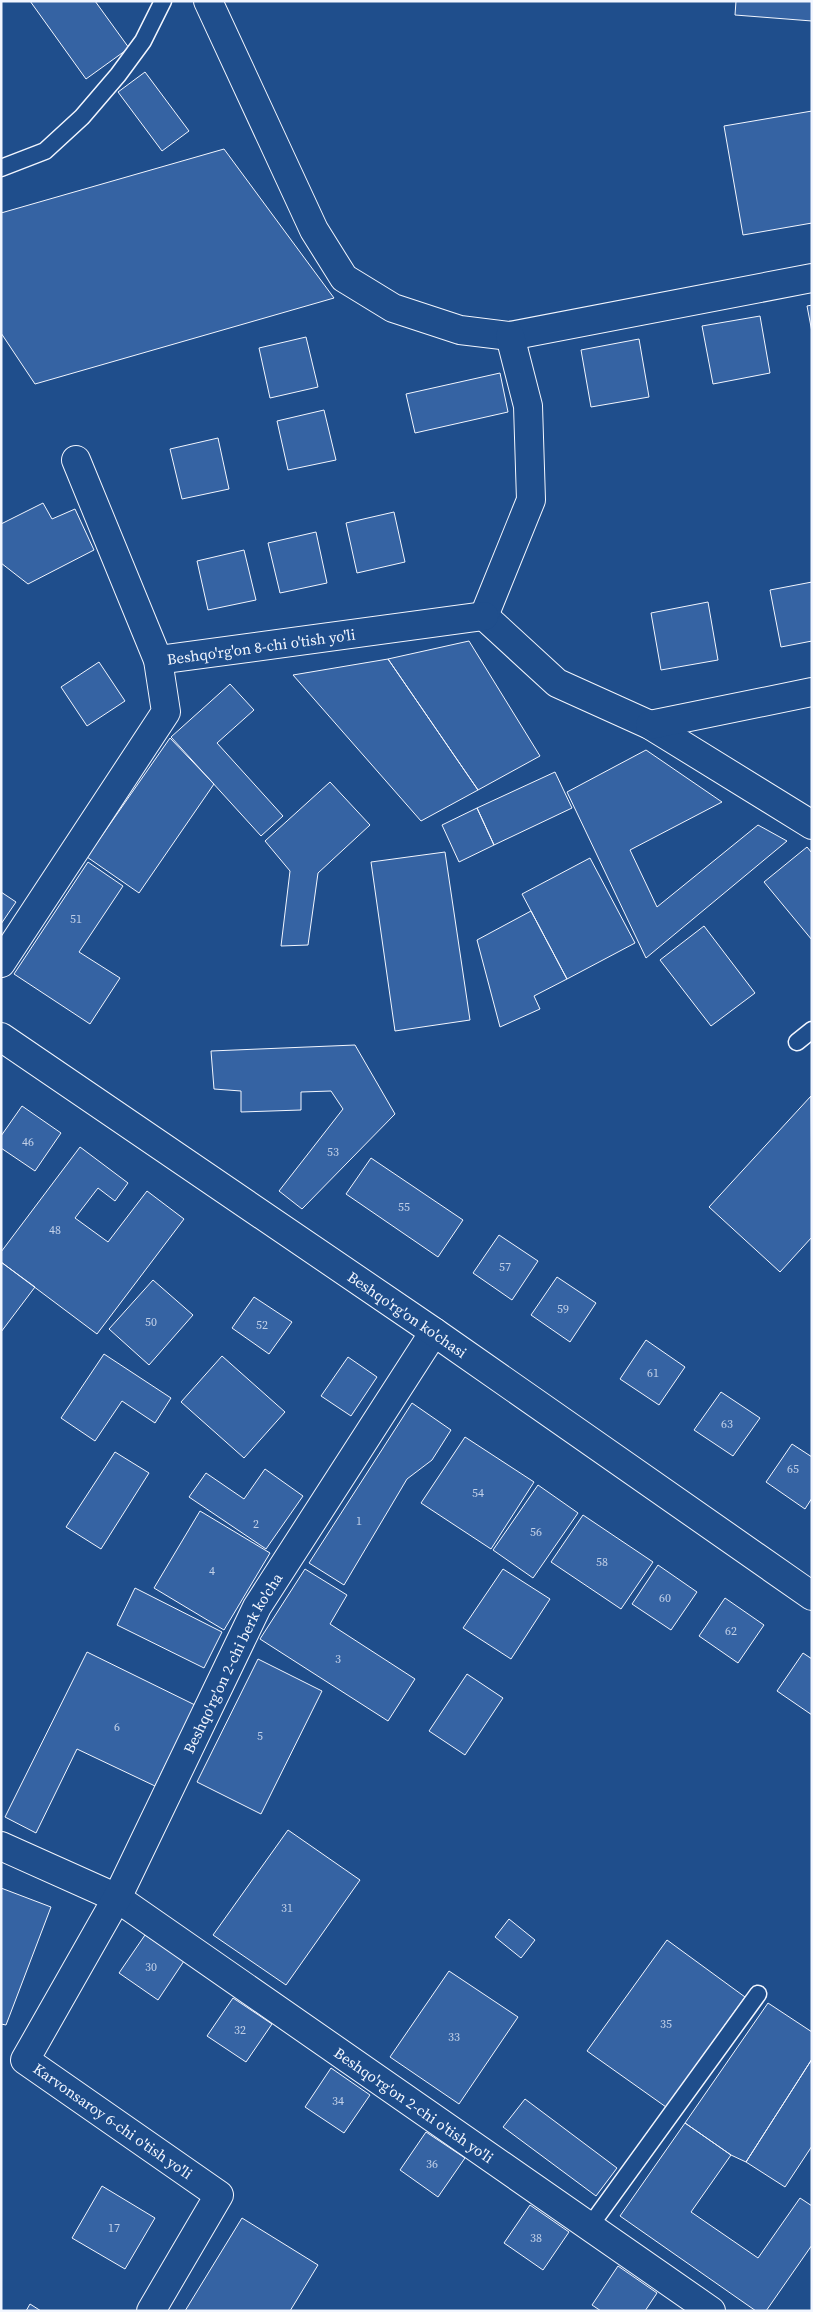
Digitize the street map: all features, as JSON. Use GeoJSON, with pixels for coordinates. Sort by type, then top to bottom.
{"type":"FeatureCollection","features":[{"type":"Feature","properties":{"kind":"street"},"geometry":{"type":"LineString","coordinates":[[208,1],[314,230],[344,278],[393,308],[460,330],[510,336],[812,278]]}},
{"type":"Feature","properties":{"kind":"street"},"geometry":{"type":"LineString","coordinates":[[510,336],[528,406],[531,500],[484,616],[557,683],[650,725],[812,825]]}},
{"type":"Feature","properties":{"kind":"street"},"geometry":{"type":"LineString","coordinates":[[76,460],[158,660]]}},
{"type":"Feature","properties":{"kind":"street","name":"Beshqo'rg'on 8-chi o'tish yo'li"},"geometry":{"type":"LineString","coordinates":[[1,963],[166,712],[158,660],[484,616]]}},
{"type":"Feature","properties":{"kind":"street"},"geometry":{"type":"LineString","coordinates":[[650,725],[812,692]]}},
{"type":"Feature","properties":{"kind":"street","name":"Beshqo'rg'on ko'chasi"},"geometry":{"type":"LineString","coordinates":[[1,1037],[434,1332],[812,1596]]}},
{"type":"Feature","properties":{"kind":"street","name":"Beshqo'rg'on 2-chi berk ko'cha"},"geometry":{"type":"LineString","coordinates":[[117,1898],[257,1607],[434,1332]]}},
{"type":"Feature","properties":{"kind":"street"},"geometry":{"type":"LineString","coordinates":[[1,1846],[117,1898]]}},
{"type":"Feature","properties":{"kind":"street","name":"Beshqo'rg'on 2-chi o'tish yo'li"},"geometry":{"type":"LineString","coordinates":[[117,1898],[711,2311]]}},
{"type":"Feature","properties":{"kind":"street","name":"Karvonsaroy 6-chi o'tish yo'li"},"geometry":{"type":"LineString","coordinates":[[117,1898],[25,2060],[219,2195],[151,2311]]}},
{"type":"Feature","properties":{"kind":"lane"},"geometry":{"type":"LineString","coordinates":[[1,168],[45,151],[82,117],[118,75],[143,41],[163,1]]}},
{"type":"Feature","properties":{"kind":"lane"},"geometry":{"type":"LineString","coordinates":[[797,1042],[812,1030]]}},
{"type":"Feature","properties":{"kind":"lane"},"geometry":{"type":"LineString","coordinates":[[590,2226],[758,1994]]}},
{"type":"Feature","properties":{"kind":"building"},"geometry":{"type":"Polygon","coordinates":[[[30,1],[95,1],[129,48],[86,79],[30,1]]]}},
{"type":"Feature","properties":{"kind":"building"},"geometry":{"type":"Polygon","coordinates":[[[736,1],[812,1],[812,21],[735,15],[736,1]]]}},
{"type":"Feature","properties":{"kind":"building"},"geometry":{"type":"Polygon","coordinates":[[[145,72],[189,131],[162,151],[118,92],[145,72]]]}},
{"type":"Feature","properties":{"kind":"building"},"geometry":{"type":"Polygon","coordinates":[[[812,111],[812,223],[743,235],[724,126],[812,111]]]}},
{"type":"Feature","properties":{"kind":"building"},"geometry":{"type":"Polygon","coordinates":[[[224,149],[334,298],[35,384],[1,333],[1,213],[224,149]]]}},
{"type":"Feature","properties":{"kind":"building"},"geometry":{"type":"Polygon","coordinates":[[[812,305],[812,332],[807,306],[812,305]]]}},
{"type":"Feature","properties":{"kind":"building"},"geometry":{"type":"Polygon","coordinates":[[[760,316],[770,373],[713,384],[702,326],[760,316]]]}},
{"type":"Feature","properties":{"kind":"building"},"geometry":{"type":"Polygon","coordinates":[[[306,337],[318,387],[270,398],[259,348],[306,337]]]}},
{"type":"Feature","properties":{"kind":"building"},"geometry":{"type":"Polygon","coordinates":[[[639,339],[649,397],[591,407],[581,350],[639,339]]]}},
{"type":"Feature","properties":{"kind":"building"},"geometry":{"type":"Polygon","coordinates":[[[500,373],[508,412],[415,433],[406,394],[500,373]]]}},
{"type":"Feature","properties":{"kind":"building"},"geometry":{"type":"Polygon","coordinates":[[[324,410],[336,460],[288,470],[277,421],[324,410]]]}},
{"type":"Feature","properties":{"kind":"building"},"geometry":{"type":"Polygon","coordinates":[[[218,438],[229,489],[182,499],[170,449],[218,438]]]}},
{"type":"Feature","properties":{"kind":"building"},"geometry":{"type":"Polygon","coordinates":[[[43,503],[52,519],[75,509],[94,550],[28,584],[1,563],[1,524],[43,503]]]}},
{"type":"Feature","properties":{"kind":"building"},"geometry":{"type":"Polygon","coordinates":[[[394,512],[405,562],[357,573],[346,523],[394,512]]]}},
{"type":"Feature","properties":{"kind":"building"},"geometry":{"type":"Polygon","coordinates":[[[316,532],[327,583],[280,593],[268,543],[316,532]]]}},
{"type":"Feature","properties":{"kind":"building"},"geometry":{"type":"Polygon","coordinates":[[[244,550],[256,600],[208,610],[197,561],[244,550]]]}},
{"type":"Feature","properties":{"kind":"building"},"geometry":{"type":"Polygon","coordinates":[[[812,582],[812,641],[781,647],[770,590],[812,582]]]}},
{"type":"Feature","properties":{"kind":"building"},"geometry":{"type":"Polygon","coordinates":[[[708,602],[718,660],[661,670],[651,613],[708,602]]]}},
{"type":"Feature","properties":{"kind":"building"},"geometry":{"type":"Polygon","coordinates":[[[469,641],[540,756],[478,790],[388,659],[469,641]]]}},
{"type":"Feature","properties":{"kind":"building"},"geometry":{"type":"Polygon","coordinates":[[[388,659],[478,790],[421,821],[293,675],[388,659]]]}},
{"type":"Feature","properties":{"kind":"building"},"geometry":{"type":"Polygon","coordinates":[[[99,662],[125,701],[87,726],[61,687],[99,662]]]}},
{"type":"Feature","properties":{"kind":"building"},"geometry":{"type":"Polygon","coordinates":[[[230,684],[254,710],[217,743],[283,816],[261,836],[171,737],[230,684]]]}},
{"type":"Feature","properties":{"kind":"building"},"geometry":{"type":"Polygon","coordinates":[[[170,738],[214,784],[139,893],[87,857],[170,738]]]}},
{"type":"Feature","properties":{"kind":"building"},"geometry":{"type":"Polygon","coordinates":[[[646,750],[722,802],[630,850],[657,907],[758,825],[787,841],[646,958],[567,792],[646,750]]]}},
{"type":"Feature","properties":{"kind":"building"},"geometry":{"type":"Polygon","coordinates":[[[555,772],[572,808],[494,845],[477,808],[555,772]]]}},
{"type":"Feature","properties":{"kind":"building"},"geometry":{"type":"Polygon","coordinates":[[[330,782],[370,825],[318,873],[308,945],[281,946],[290,871],[265,841],[330,782]]]}},
{"type":"Feature","properties":{"kind":"building"},"geometry":{"type":"Polygon","coordinates":[[[477,808],[494,845],[459,862],[442,825],[477,808]]]}},
{"type":"Feature","properties":{"kind":"building"},"geometry":{"type":"Polygon","coordinates":[[[807,847],[812,853],[812,940],[764,882],[807,847]]]}},
{"type":"Feature","properties":{"kind":"building"},"geometry":{"type":"Polygon","coordinates":[[[445,852],[470,1020],[395,1031],[371,862],[445,852]]]}},
{"type":"Feature","properties":{"kind":"building"},"geometry":{"type":"Polygon","coordinates":[[[590,858],[635,943],[567,979],[522,894],[590,858]]]}},
{"type":"Feature","properties":{"kind":"building"},"geometry":{"type":"Polygon","coordinates":[[[88,862],[123,886],[79,952],[120,978],[90,1024],[14,974],[88,862]]]}},
{"type":"Feature","properties":{"kind":"building"},"geometry":{"type":"Polygon","coordinates":[[[1,892],[16,902],[1,924],[1,892]]]}},
{"type":"Feature","properties":{"kind":"building"},"geometry":{"type":"Polygon","coordinates":[[[531,911],[567,979],[534,996],[540,1009],[500,1027],[477,940],[531,911]]]}},
{"type":"Feature","properties":{"kind":"building"},"geometry":{"type":"Polygon","coordinates":[[[704,926],[755,993],[711,1026],[660,960],[704,926]]]}},
{"type":"Feature","properties":{"kind":"building"},"geometry":{"type":"Polygon","coordinates":[[[355,1045],[395,1114],[302,1209],[279,1191],[343,1109],[331,1091],[301,1092],[301,1110],[241,1112],[241,1091],[214,1089],[211,1051],[355,1045]]]}},
{"type":"Feature","properties":{"kind":"building"},"geometry":{"type":"Polygon","coordinates":[[[811,1096],[812,1237],[780,1272],[709,1207],[811,1096]]]}},
{"type":"Feature","properties":{"kind":"building"},"geometry":{"type":"Polygon","coordinates":[[[22,1106],[61,1133],[35,1171],[1,1148],[1,1136],[22,1106]]]}},
{"type":"Feature","properties":{"kind":"building"},"geometry":{"type":"Polygon","coordinates":[[[80,1147],[128,1183],[115,1201],[98,1188],[75,1218],[108,1242],[147,1191],[184,1219],[97,1334],[1,1262],[1,1252],[80,1147]]]}},
{"type":"Feature","properties":{"kind":"building"},"geometry":{"type":"Polygon","coordinates":[[[371,1158],[463,1220],[438,1257],[346,1194],[371,1158]]]}},
{"type":"Feature","properties":{"kind":"building"},"geometry":{"type":"Polygon","coordinates":[[[499,1235],[538,1261],[512,1300],[473,1273],[499,1235]]]}},
{"type":"Feature","properties":{"kind":"building"},"geometry":{"type":"Polygon","coordinates":[[[1,1262],[35,1287],[1,1332],[1,1262]]]}},
{"type":"Feature","properties":{"kind":"building"},"geometry":{"type":"Polygon","coordinates":[[[557,1277],[596,1303],[570,1342],[531,1315],[557,1277]]]}},
{"type":"Feature","properties":{"kind":"building"},"geometry":{"type":"Polygon","coordinates":[[[153,1280],[193,1315],[149,1365],[109,1329],[153,1280]]]}},
{"type":"Feature","properties":{"kind":"building"},"geometry":{"type":"Polygon","coordinates":[[[254,1297],[292,1322],[269,1354],[232,1328],[254,1297]]]}},
{"type":"Feature","properties":{"kind":"building"},"geometry":{"type":"Polygon","coordinates":[[[646,1340],[685,1367],[659,1405],[620,1379],[646,1340]]]}},
{"type":"Feature","properties":{"kind":"building"},"geometry":{"type":"Polygon","coordinates":[[[104,1354],[171,1398],[155,1423],[122,1401],[95,1441],[61,1418],[104,1354]]]}},
{"type":"Feature","properties":{"kind":"building"},"geometry":{"type":"Polygon","coordinates":[[[222,1356],[285,1412],[244,1458],[181,1402],[222,1356]]]}},
{"type":"Feature","properties":{"kind":"building"},"geometry":{"type":"Polygon","coordinates":[[[348,1357],[377,1377],[351,1416],[321,1396],[348,1357]]]}},
{"type":"Feature","properties":{"kind":"building"},"geometry":{"type":"Polygon","coordinates":[[[721,1392],[760,1418],[733,1456],[694,1430],[721,1392]]]}},
{"type":"Feature","properties":{"kind":"building"},"geometry":{"type":"Polygon","coordinates":[[[412,1403],[451,1430],[432,1460],[407,1479],[344,1585],[309,1563],[412,1403]]]}},
{"type":"Feature","properties":{"kind":"building"},"geometry":{"type":"Polygon","coordinates":[[[465,1437],[534,1482],[491,1549],[421,1503],[465,1437]]]}},
{"type":"Feature","properties":{"kind":"building"},"geometry":{"type":"Polygon","coordinates":[[[792,1444],[812,1457],[812,1498],[805,1509],[766,1482],[792,1444]]]}},
{"type":"Feature","properties":{"kind":"building"},"geometry":{"type":"Polygon","coordinates":[[[115,1452],[149,1473],[101,1549],[66,1527],[115,1452]]]}},
{"type":"Feature","properties":{"kind":"building"},"geometry":{"type":"Polygon","coordinates":[[[265,1469],[303,1496],[266,1549],[189,1497],[206,1473],[244,1499],[265,1469]]]}},
{"type":"Feature","properties":{"kind":"building"},"geometry":{"type":"Polygon","coordinates":[[[538,1485],[578,1513],[533,1578],[493,1550],[538,1485]]]}},
{"type":"Feature","properties":{"kind":"building"},"geometry":{"type":"Polygon","coordinates":[[[200,1511],[270,1553],[224,1630],[154,1588],[200,1511]]]}},
{"type":"Feature","properties":{"kind":"building"},"geometry":{"type":"Polygon","coordinates":[[[583,1515],[653,1562],[621,1609],[551,1562],[583,1515]]]}},
{"type":"Feature","properties":{"kind":"building"},"geometry":{"type":"Polygon","coordinates":[[[658,1565],[697,1592],[671,1630],[632,1604],[658,1565]]]}},
{"type":"Feature","properties":{"kind":"building"},"geometry":{"type":"Polygon","coordinates":[[[305,1569],[347,1595],[330,1624],[415,1679],[388,1721],[260,1639],[305,1569]]]}},
{"type":"Feature","properties":{"kind":"building"},"geometry":{"type":"Polygon","coordinates":[[[503,1569],[550,1599],[511,1659],[463,1628],[503,1569]]]}},
{"type":"Feature","properties":{"kind":"building"},"geometry":{"type":"Polygon","coordinates":[[[135,1588],[222,1632],[204,1668],[117,1625],[135,1588]]]}},
{"type":"Feature","properties":{"kind":"building"},"geometry":{"type":"Polygon","coordinates":[[[725,1598],[764,1625],[738,1663],[699,1636],[725,1598]]]}},
{"type":"Feature","properties":{"kind":"building"},"geometry":{"type":"Polygon","coordinates":[[[87,1652],[195,1705],[155,1786],[77,1749],[36,1833],[5,1817],[87,1652]]]}},
{"type":"Feature","properties":{"kind":"building"},"geometry":{"type":"Polygon","coordinates":[[[803,1653],[812,1659],[812,1715],[777,1691],[803,1653]]]}},
{"type":"Feature","properties":{"kind":"building"},"geometry":{"type":"Polygon","coordinates":[[[258,1659],[322,1691],[261,1814],[197,1782],[258,1659]]]}},
{"type":"Feature","properties":{"kind":"building"},"geometry":{"type":"Polygon","coordinates":[[[467,1674],[503,1698],[465,1755],[429,1731],[467,1674]]]}},
{"type":"Feature","properties":{"kind":"building"},"geometry":{"type":"Polygon","coordinates":[[[288,1830],[360,1880],[286,1985],[213,1935],[288,1830]]]}},
{"type":"Feature","properties":{"kind":"building"},"geometry":{"type":"Polygon","coordinates":[[[1,1888],[51,1907],[6,2025],[1,2024],[1,1888]]]}},
{"type":"Feature","properties":{"kind":"building"},"geometry":{"type":"Polygon","coordinates":[[[509,1919],[535,1940],[521,1958],[495,1937],[509,1919]]]}},
{"type":"Feature","properties":{"kind":"building"},"geometry":{"type":"Polygon","coordinates":[[[145,1935],[184,1961],[158,2000],[119,1973],[145,1935]]]}},
{"type":"Feature","properties":{"kind":"building"},"geometry":{"type":"Polygon","coordinates":[[[667,1940],[745,1997],[666,2107],[587,2051],[667,1940]]]}},
{"type":"Feature","properties":{"kind":"building"},"geometry":{"type":"Polygon","coordinates":[[[449,1971],[518,2017],[459,2104],[390,2057],[449,1971]]]}},
{"type":"Feature","properties":{"kind":"building"},"geometry":{"type":"Polygon","coordinates":[[[233,1998],[272,2024],[246,2062],[207,2036],[233,1998]]]}},
{"type":"Feature","properties":{"kind":"building"},"geometry":{"type":"Polygon","coordinates":[[[768,2003],[812,2032],[812,2059],[746,2162],[731,2155],[685,2123],[768,2003]]]}},
{"type":"Feature","properties":{"kind":"building"},"geometry":{"type":"Polygon","coordinates":[[[812,2059],[812,2146],[785,2187],[746,2162],[812,2059]]]}},
{"type":"Feature","properties":{"kind":"building"},"geometry":{"type":"Polygon","coordinates":[[[331,2068],[370,2095],[344,2133],[305,2107],[331,2068]]]}},
{"type":"Feature","properties":{"kind":"building"},"geometry":{"type":"Polygon","coordinates":[[[525,2099],[617,2168],[596,2196],[503,2127],[525,2099]]]}},
{"type":"Feature","properties":{"kind":"building"},"geometry":{"type":"Polygon","coordinates":[[[685,2123],[731,2155],[691,2212],[758,2258],[800,2198],[812,2206],[812,2245],[766,2311],[756,2311],[620,2216],[685,2123]]]}},
{"type":"Feature","properties":{"kind":"building"},"geometry":{"type":"Polygon","coordinates":[[[426,2132],[465,2158],[438,2197],[400,2170],[426,2132]]]}},
{"type":"Feature","properties":{"kind":"building"},"geometry":{"type":"Polygon","coordinates":[[[102,2186],[155,2218],[125,2269],[72,2238],[102,2186]]]}},
{"type":"Feature","properties":{"kind":"building"},"geometry":{"type":"Polygon","coordinates":[[[530,2205],[569,2232],[543,2270],[504,2243],[530,2205]]]}},
{"type":"Feature","properties":{"kind":"building"},"geometry":{"type":"Polygon","coordinates":[[[242,2218],[318,2265],[290,2311],[185,2311],[242,2218]]]}},
{"type":"Feature","properties":{"kind":"building"},"geometry":{"type":"Polygon","coordinates":[[[618,2266],[657,2293],[645,2311],[601,2311],[592,2305],[618,2266]]]}},
{"type":"Feature","properties":{"kind":"building"},"geometry":{"type":"Polygon","coordinates":[[[30,2304],[41,2311],[26,2311],[30,2304]]]}}]}
